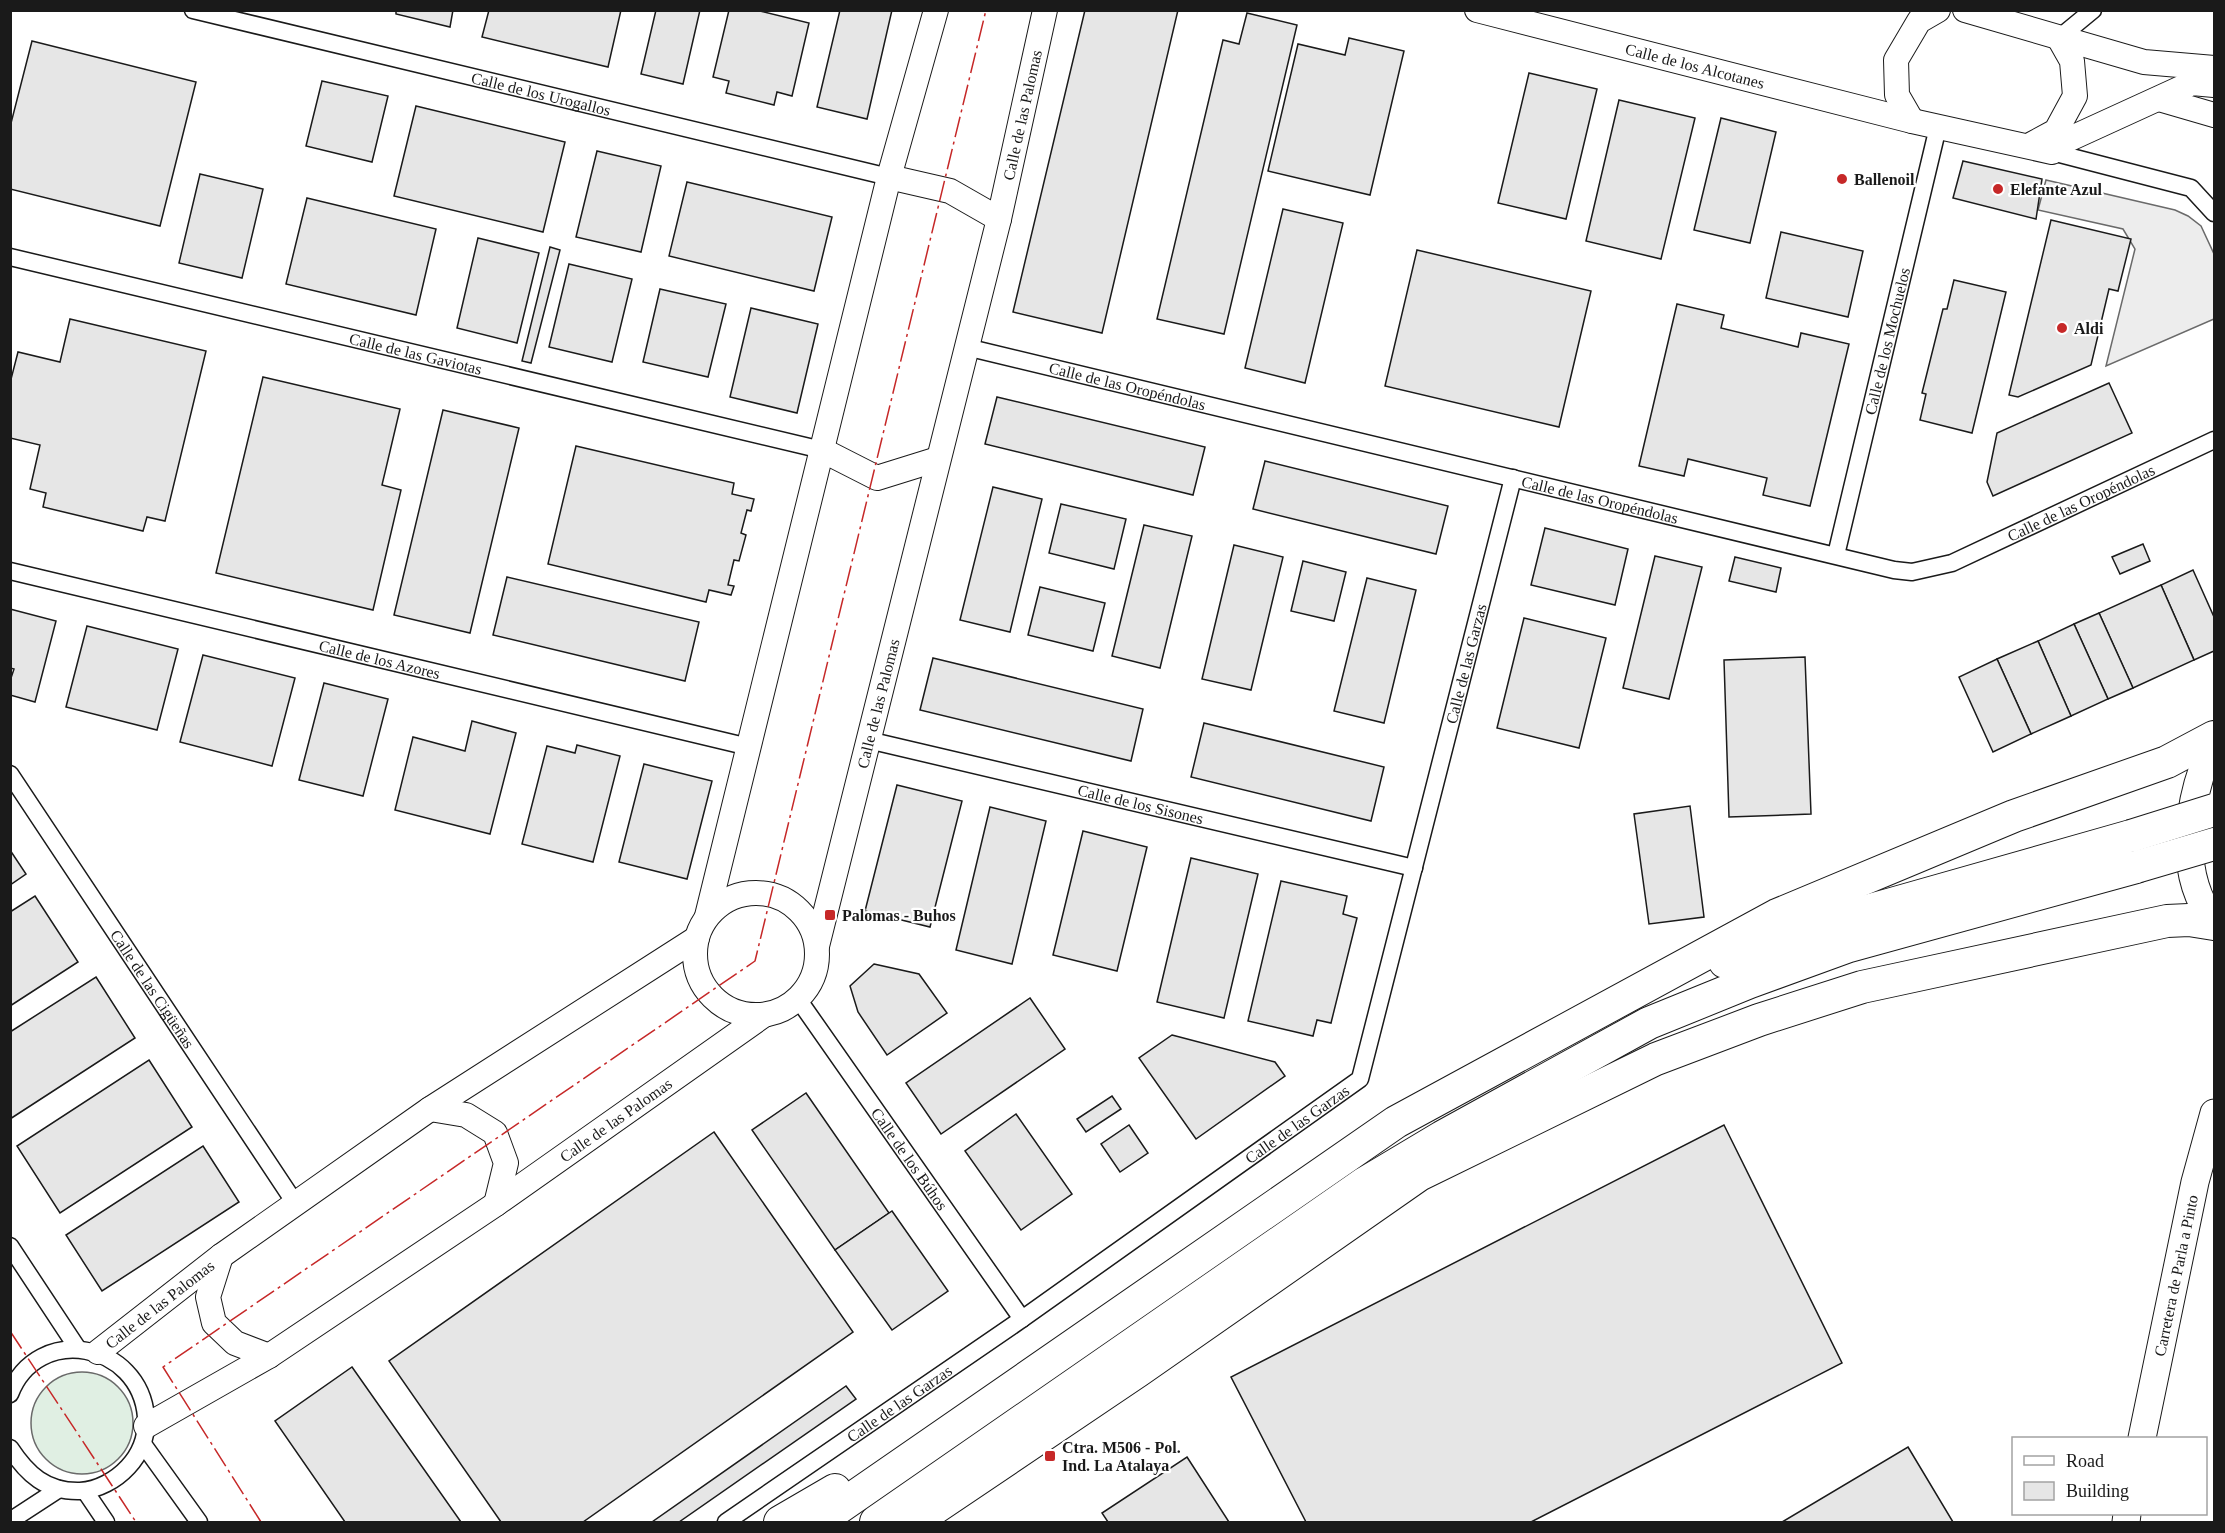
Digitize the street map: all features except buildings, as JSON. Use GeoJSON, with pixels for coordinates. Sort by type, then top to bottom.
{"type":"FeatureCollection","features":[{"type":"Feature","properties":{"kind":"highway"},"geometry":{"type":"LineString","coordinates":[[818,1522],[1395,1122],[1777,915],[2013,816],[2167,762],[2214,738]]}},
{"type":"Feature","properties":{"kind":"highway"},"geometry":{"type":"LineString","coordinates":[[1595,1015],[1759,949],[1839,920],[2214,810]]}},
{"type":"Feature","properties":{"kind":"highway"},"geometry":{"type":"LineString","coordinates":[[876,1522],[1365,1183],[1442,1137],[1649,1023],[1750,982],[1850,946],[2214,844]]}},
{"type":"Feature","properties":{"kind":"highway"},"geometry":{"type":"LineString","coordinates":[[914,1522],[1138,1371],[1419,1175],[1656,1059],[1759,1020],[1862,987],[2167,921],[2189,920],[2214,923]]}},
{"type":"Feature","properties":{"kind":"highway"},"geometry":{"type":"LineString","coordinates":[[780,1522],[900,1451],[954,1426]]}},
{"type":"Feature","properties":{"kind":"main road"},"geometry":{"type":"LineString","coordinates":[[2214,738],[2202,766],[2189,838],[2189,861],[2194,888],[2214,923]]}},
{"type":"Feature","properties":{"kind":"main road","name":"Carretera de Parla a Pinto"},"geometry":{"type":"LineString","coordinates":[[2142,1437],[2194,1182],[2214,1113]]}},
{"type":"Feature","properties":{"kind":"street","name":"Calle de los Urogallos"},"geometry":{"type":"LineString","coordinates":[[194,10],[889,177]]}},
{"type":"Feature","properties":{"kind":"street"},"geometry":{"type":"LineString","coordinates":[[707,916],[722,902],[741,894],[762,892],[782,898],[799,909],[811,926],[817,946],[817,966],[810,984],[798,999],[782,1010],[764,1015],[744,1015],[725,1008],[710,995],[699,978],[695,958],[697,938],[707,916],[889,177],[936,10]]}},
{"type":"Feature","properties":{"kind":"street","name":"Calle de las Palomas"},"geometry":{"type":"LineString","coordinates":[[817,946],[999,219],[1045,10]]}},
{"type":"Feature","properties":{"kind":"street","name":"Calle de los Alcotanes"},"geometry":{"type":"LineString","coordinates":[[1477,10],[1912,121],[2052,152],[2191,188],[2214,213]]}},
{"type":"Feature","properties":{"kind":"street"},"geometry":{"type":"LineString","coordinates":[[1912,121],[1897,95],[1896,60],[1919,21],[1938,10]]}},
{"type":"Feature","properties":{"kind":"street"},"geometry":{"type":"LineString","coordinates":[[1965,10],[2144,62],[2214,68]]}},
{"type":"Feature","properties":{"kind":"street"},"geometry":{"type":"LineString","coordinates":[[2059,38],[2093,10]]}},
{"type":"Feature","properties":{"kind":"street"},"geometry":{"type":"LineString","coordinates":[[2027,146],[2056,131],[2075,96],[2072,61],[2059,38]]}},
{"type":"Feature","properties":{"kind":"street"},"geometry":{"type":"LineString","coordinates":[[2052,152],[2063,142],[2192,83],[2214,85]]}},
{"type":"Feature","properties":{"kind":"street"},"geometry":{"type":"LineString","coordinates":[[2159,99],[2214,115]]}},
{"type":"Feature","properties":{"kind":"street","name":"Calle de los Mochuelos"},"geometry":{"type":"LineString","coordinates":[[1836,555],[1938,127]]}},
{"type":"Feature","properties":{"kind":"street"},"geometry":{"type":"LineString","coordinates":[[889,177],[950,191],[999,219]]}},
{"type":"Feature","properties":{"kind":"street","name":"Calle de las Gaviotas"},"geometry":{"type":"LineString","coordinates":[[10,257],[822,450]]}},
{"type":"Feature","properties":{"kind":"street","name":"Calle de las Oropéndolas"},"geometry":{"type":"LineString","coordinates":[[966,347],[1894,570],[1912,572],[1952,563],[2214,440]]}},
{"type":"Feature","properties":{"kind":"street"},"geometry":{"type":"LineString","coordinates":[[822,450],[876,478],[938,459]]}},
{"type":"Feature","properties":{"kind":"street","name":"Calle de las Garzas"},"geometry":{"type":"LineString","coordinates":[[726,1522],[1022,1320],[1359,1079],[1513,478]]}},
{"type":"Feature","properties":{"kind":"street","name":"Calle de los Azores"},"geometry":{"type":"LineString","coordinates":[[10,571],[749,747]]}},
{"type":"Feature","properties":{"kind":"street","name":"Calle de los Sisones"},"geometry":{"type":"LineString","coordinates":[[868,740],[1414,868]]}},
{"type":"Feature","properties":{"kind":"street","name":"Calle de las Cigüeñas"},"geometry":{"type":"LineString","coordinates":[[10,774],[295,1203]]}},
{"type":"Feature","properties":{"kind":"street","name":"Calle de las Palomas"},"geometry":{"type":"LineString","coordinates":[[88,1351],[430,1109],[697,938]]}},
{"type":"Feature","properties":{"kind":"street","name":"Calle de los Búhos"},"geometry":{"type":"LineString","coordinates":[[798,999],[1022,1320]]}},
{"type":"Feature","properties":{"kind":"street","name":"Calle de las Palomas"},"geometry":{"type":"LineString","coordinates":[[145,1435],[269,1356],[496,1204],[764,1015]]}},
{"type":"Feature","properties":{"kind":"street"},"geometry":{"type":"LineString","coordinates":[[430,1109],[466,1115],[495,1133],[506,1164],[496,1204]]}},
{"type":"Feature","properties":{"kind":"street"},"geometry":{"type":"LineString","coordinates":[[10,1246],[88,1351]]}},
{"type":"Feature","properties":{"kind":"street","name":"Calle de las Palomas"},"geometry":{"type":"LineString","coordinates":[[221,1256],[208,1297],[214,1323],[235,1344],[269,1356]]}},
{"type":"Feature","properties":{"kind":"street"},"geometry":{"type":"LineString","coordinates":[[10,1448],[22,1466],[38,1480],[59,1489],[85,1491],[104,1485],[120,1475],[134,1461],[145,1435],[145,1403],[135,1381],[119,1364],[88,1351],[59,1351],[41,1358],[26,1370],[12,1387]]}},
{"type":"Feature","properties":{"kind":"street"},"geometry":{"type":"LineString","coordinates":[[935,1522],[1138,1371]]}},
{"type":"Feature","properties":{"kind":"street"},"geometry":{"type":"LineString","coordinates":[[145,1435],[198,1522]]}},
{"type":"Feature","properties":{"kind":"street"},"geometry":{"type":"LineString","coordinates":[[10,1521],[59,1489]]}},
{"type":"Feature","properties":{"kind":"street"},"geometry":{"type":"LineString","coordinates":[[85,1491],[106,1522]]}},
{"type":"Feature","properties":{"kind":"green space"},"geometry":{"type":"Polygon","coordinates":[[[82,1372],[102,1376],[118,1387],[129,1403],[133,1423],[129,1443],[118,1459],[102,1470],[82,1474],[62,1470],[46,1459],[35,1443],[31,1423],[35,1403],[46,1387],[62,1376],[82,1372]]]}},
{"type":"Feature","properties":{"kind":"shaded area"},"geometry":{"type":"Polygon","coordinates":[[[2046,180],[2175,210],[2201,226],[2214,254],[2214,319],[2106,366],[2135,249],[2123,229],[2038,210],[2046,180]]]}},
{"type":"Feature","properties":{"kind":"power"},"geometry":{"type":"LineString","coordinates":[[261,1522],[163,1367],[755,961],[986,10]]}},
{"type":"Feature","properties":{"kind":"power"},"geometry":{"type":"LineString","coordinates":[[10,1331],[136,1522]]}},
{"type":"Feature","properties":{"kind":"place","name":"Ballenoil"},"geometry":{"type":"Point","coordinates":[1842,179]}},
{"type":"Feature","properties":{"kind":"place","name":"Elefante Azul"},"geometry":{"type":"Point","coordinates":[1998,189]}},
{"type":"Feature","properties":{"kind":"place","name":"Aldi"},"geometry":{"type":"Point","coordinates":[2062,328]}},
{"type":"Feature","properties":{"kind":"place","name":"Palomas - Buhos"},"geometry":{"type":"Point","coordinates":[830,915]}},
{"type":"Feature","properties":{"kind":"place","name":"Ctra. M506 - Pol. Ind. La Atalaya"},"geometry":{"type":"Point","coordinates":[1050,1456]}}]}
